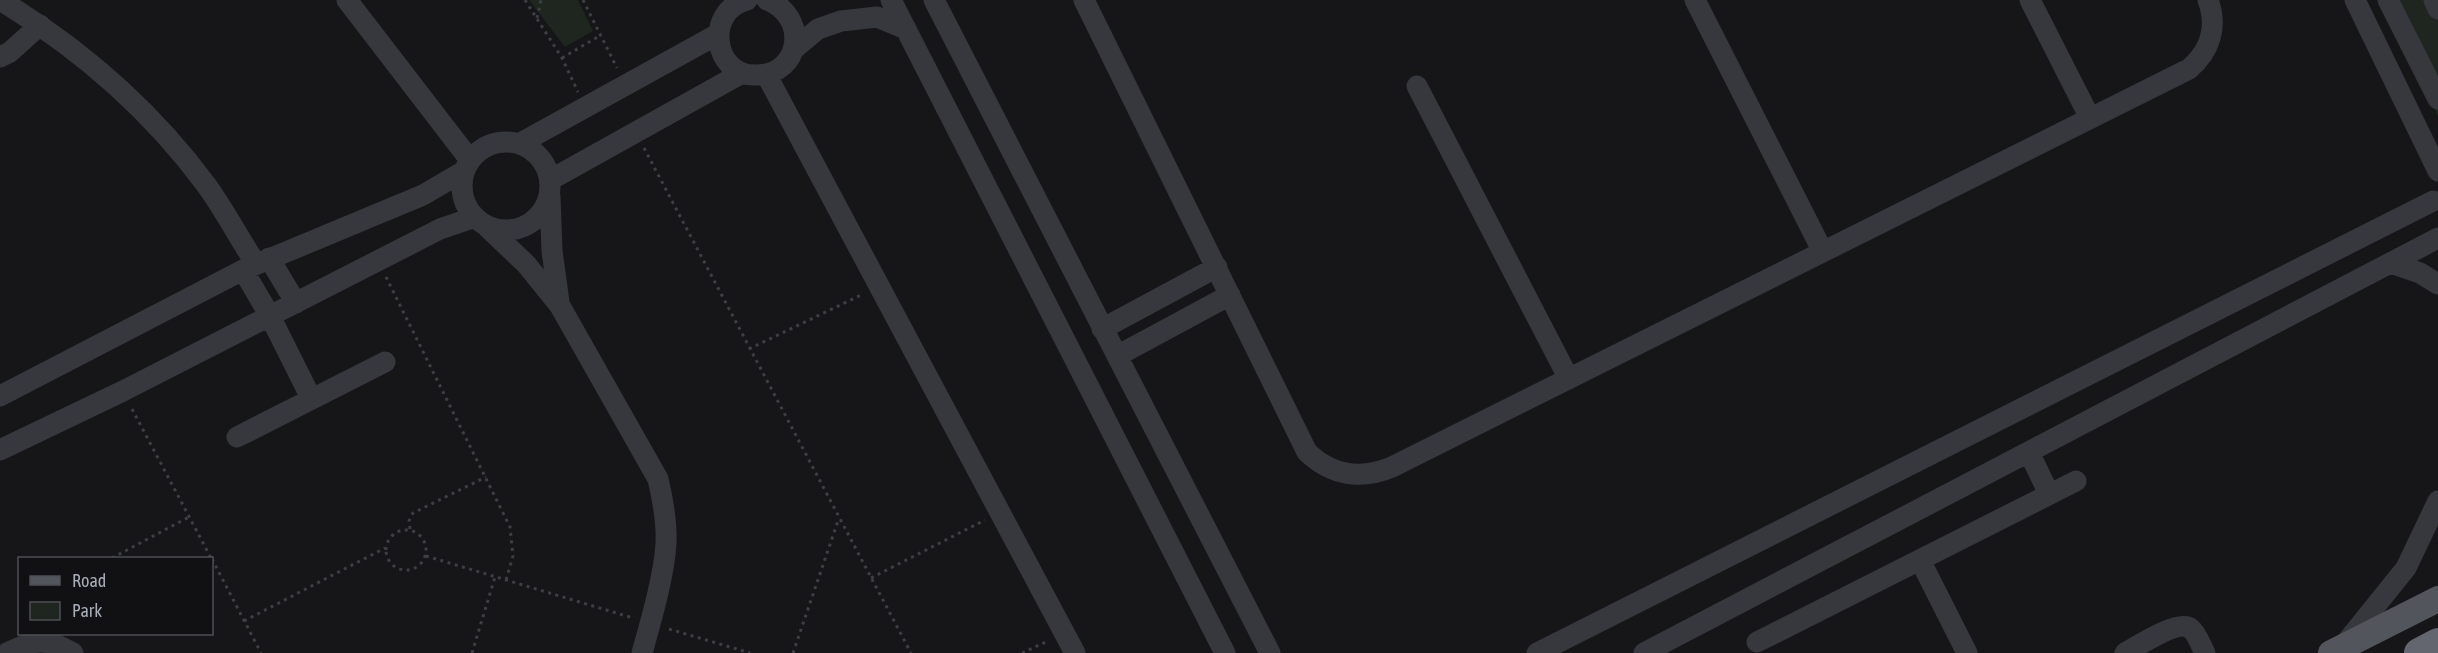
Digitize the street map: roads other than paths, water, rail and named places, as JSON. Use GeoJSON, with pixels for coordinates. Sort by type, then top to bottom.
{"type":"FeatureCollection","features":[{"type":"Feature","properties":{"kind":"highway"},"geometry":{"type":"LineString","coordinates":[[2419,653],[2438,643]]}},
{"type":"Feature","properties":{"kind":"main road"},"geometry":{"type":"LineString","coordinates":[[2337,650],[2438,599]]}},
{"type":"Feature","properties":{"kind":"street"},"geometry":{"type":"LineString","coordinates":[[0,0],[40,25],[95,66],[156,124],[208,189],[256,264],[296,303]]}},
{"type":"Feature","properties":{"kind":"street"},"geometry":{"type":"LineString","coordinates":[[347,0],[467,166]]}},
{"type":"Feature","properties":{"kind":"street"},"geometry":{"type":"LineString","coordinates":[[745,0],[726,14],[718,34],[721,53],[734,68],[742,73],[754,75],[766,74],[778,69],[788,60],[794,49],[796,36],[793,23],[775,1]]}},
{"type":"Feature","properties":{"kind":"street"},"geometry":{"type":"LineString","coordinates":[[891,0],[1225,653]]}},
{"type":"Feature","properties":{"kind":"street"},"geometry":{"type":"LineString","coordinates":[[934,0],[1270,653]]}},
{"type":"Feature","properties":{"kind":"street"},"geometry":{"type":"LineString","coordinates":[[1083,0],[1307,452],[1325,466],[1345,474],[1369,474],[1392,467],[2189,69],[2199,61],[2208,45],[2213,27],[2208,0]]}},
{"type":"Feature","properties":{"kind":"street"},"geometry":{"type":"LineString","coordinates":[[1695,0],[1823,252]]}},
{"type":"Feature","properties":{"kind":"street"},"geometry":{"type":"LineString","coordinates":[[2030,0],[2090,118]]}},
{"type":"Feature","properties":{"kind":"street"},"geometry":{"type":"LineString","coordinates":[[2355,0],[2438,171]]}},
{"type":"Feature","properties":{"kind":"street"},"geometry":{"type":"LineString","coordinates":[[2388,0],[2438,100],[2410,114]]}},
{"type":"Feature","properties":{"kind":"street"},"geometry":{"type":"LineString","coordinates":[[2434,0],[2438,9]]}},
{"type":"Feature","properties":{"kind":"street"},"geometry":{"type":"LineString","coordinates":[[794,49],[818,29],[841,21],[877,17],[906,29]]}},
{"type":"Feature","properties":{"kind":"street"},"geometry":{"type":"LineString","coordinates":[[0,57],[10,52],[40,25]]}},
{"type":"Feature","properties":{"kind":"street"},"geometry":{"type":"LineString","coordinates":[[519,144],[718,34]]}},
{"type":"Feature","properties":{"kind":"street"},"geometry":{"type":"LineString","coordinates":[[0,450],[123,391],[440,229],[481,222],[502,230],[518,229],[533,222],[544,210],[550,188],[636,133],[742,73]]}},
{"type":"Feature","properties":{"kind":"street"},"geometry":{"type":"LineString","coordinates":[[766,74],[1075,653]]}},
{"type":"Feature","properties":{"kind":"street"},"geometry":{"type":"LineString","coordinates":[[1417,86],[1569,379]]}},
{"type":"Feature","properties":{"kind":"street"},"geometry":{"type":"LineString","coordinates":[[0,396],[256,264],[423,195],[467,166],[479,150],[505,141],[531,149],[540,157],[550,188],[552,251],[560,306]]}},
{"type":"Feature","properties":{"kind":"street"},"geometry":{"type":"LineString","coordinates":[[467,166],[462,183],[462,196],[467,208],[526,264],[560,306],[658,479],[664,507],[666,544],[651,623],[642,653]]}},
{"type":"Feature","properties":{"kind":"street"},"geometry":{"type":"LineString","coordinates":[[1537,653],[2436,201]]}},
{"type":"Feature","properties":{"kind":"street"},"geometry":{"type":"LineString","coordinates":[[1644,653],[2438,238]]}},
{"type":"Feature","properties":{"kind":"street"},"geometry":{"type":"LineString","coordinates":[[2391,263],[2420,273],[2438,284]]}},
{"type":"Feature","properties":{"kind":"street"},"geometry":{"type":"LineString","coordinates":[[256,264],[270,316],[311,398]]}},
{"type":"Feature","properties":{"kind":"street"},"geometry":{"type":"LineString","coordinates":[[1102,329],[1216,267]]}},
{"type":"Feature","properties":{"kind":"street"},"geometry":{"type":"LineString","coordinates":[[1117,356],[1230,295]]}},
{"type":"Feature","properties":{"kind":"street"},"geometry":{"type":"LineString","coordinates":[[237,437],[385,362]]}},
{"type":"Feature","properties":{"kind":"street"},"geometry":{"type":"LineString","coordinates":[[2030,452],[2049,494]]}},
{"type":"Feature","properties":{"kind":"street"},"geometry":{"type":"LineString","coordinates":[[1757,642],[2076,481]]}},
{"type":"Feature","properties":{"kind":"street"},"geometry":{"type":"LineString","coordinates":[[2337,650],[2406,567],[2438,501]]}},
{"type":"Feature","properties":{"kind":"street"},"geometry":{"type":"LineString","coordinates":[[1920,560],[1967,653]]}},
{"type":"Feature","properties":{"kind":"street"},"geometry":{"type":"LineString","coordinates":[[2124,653],[2173,627],[2183,626],[2193,631],[2205,653]]}},
{"type":"Feature","properties":{"kind":"street"},"geometry":{"type":"LineString","coordinates":[[7,653],[34,642],[56,643],[73,653]]}}]}
